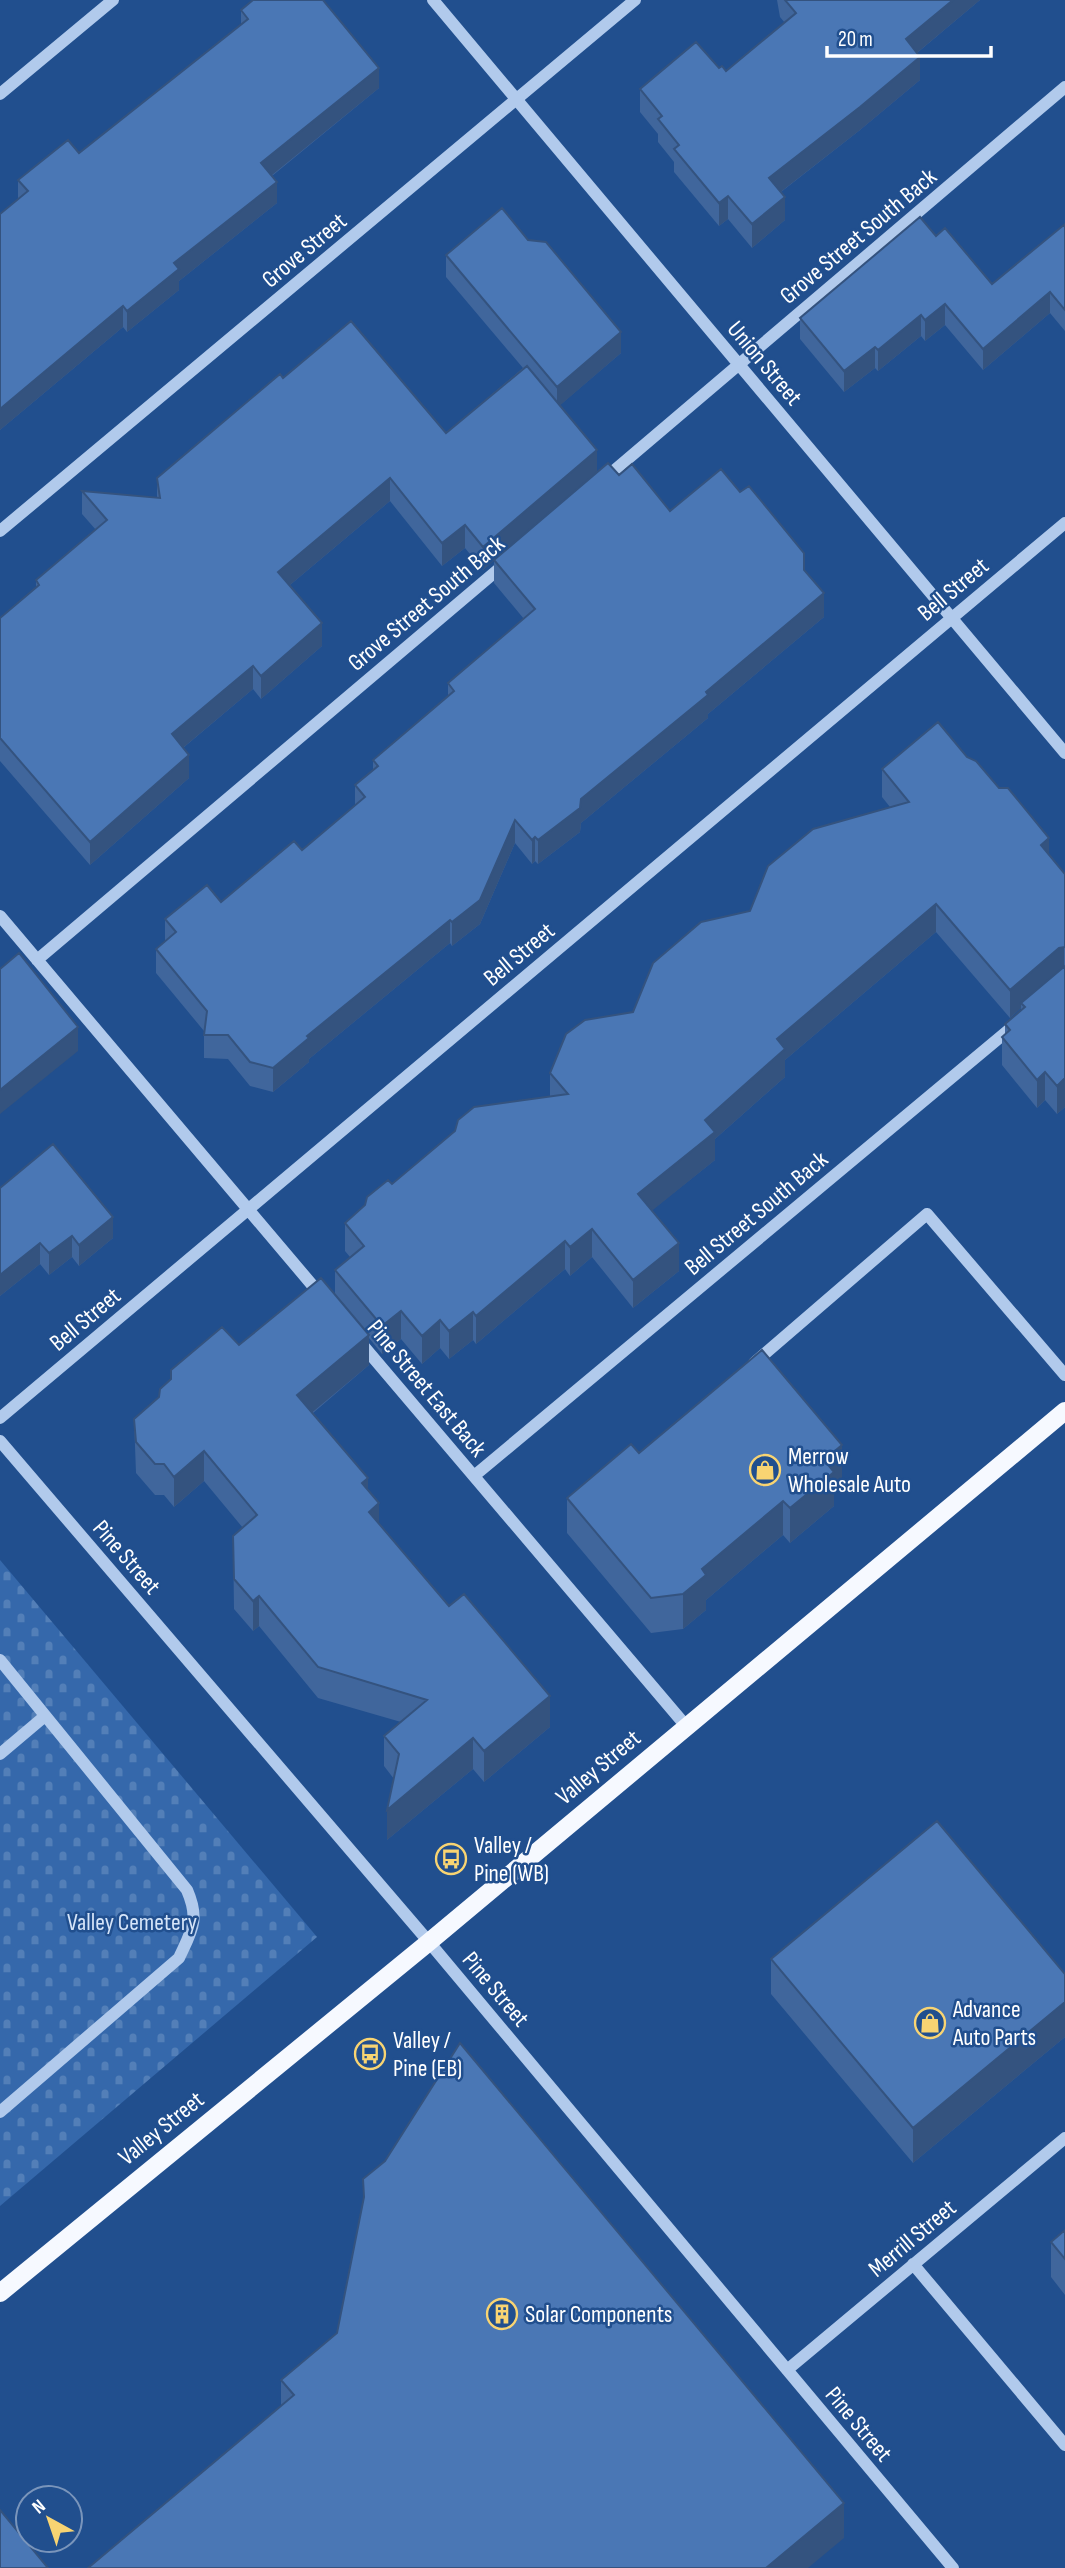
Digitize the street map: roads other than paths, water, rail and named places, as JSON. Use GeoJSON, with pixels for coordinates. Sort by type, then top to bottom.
{"type":"FeatureCollection","features":[{"type":"Feature","properties":{"kind":"main road","name":"Valley Street"},"geometry":{"type":"LineString","coordinates":[[0,2293],[429,1941],[1065,1411]]}},
{"type":"Feature","properties":{"kind":"street"},"geometry":{"type":"LineString","coordinates":[[0,94],[113,0]]}},
{"type":"Feature","properties":{"kind":"street","name":"Union Street"},"geometry":{"type":"LineString","coordinates":[[433,0],[1065,753]]}},
{"type":"Feature","properties":{"kind":"street","name":"Grove Street"},"geometry":{"type":"LineString","coordinates":[[0,531],[635,0]]}},
{"type":"Feature","properties":{"kind":"street","name":"Grove Street South Back"},"geometry":{"type":"LineString","coordinates":[[596,485],[1065,87]]}},
{"type":"Feature","properties":{"kind":"street","name":"Bell Street"},"geometry":{"type":"LineString","coordinates":[[0,1418],[1065,523]]}},
{"type":"Feature","properties":{"kind":"street","name":"Grove Street South Back"},"geometry":{"type":"LineString","coordinates":[[37,960],[512,557]]}},
{"type":"Feature","properties":{"kind":"street"},"geometry":{"type":"LineString","coordinates":[[0,916],[330,1307]]}},
{"type":"Feature","properties":{"kind":"street","name":"Bell Street South Back"},"geometry":{"type":"LineString","coordinates":[[474,1476],[1022,1019]]}},
{"type":"Feature","properties":{"kind":"street"},"geometry":{"type":"LineString","coordinates":[[747,1368],[927,1214],[1065,1375]]}},
{"type":"Feature","properties":{"kind":"street","name":"Pine Street East Back"},"geometry":{"type":"LineString","coordinates":[[348,1328],[686,1726]]}},
{"type":"Feature","properties":{"kind":"street","name":"Pine Street"},"geometry":{"type":"LineString","coordinates":[[0,1441],[429,1941],[953,2568]]}},
{"type":"Feature","properties":{"kind":"street"},"geometry":{"type":"LineString","coordinates":[[0,1660],[187,1890],[195,1907],[192,1930],[178,1958],[0,2112]]}},
{"type":"Feature","properties":{"kind":"street"},"geometry":{"type":"LineString","coordinates":[[0,1754],[45,1716]]}},
{"type":"Feature","properties":{"kind":"street","name":"Merrill Street"},"geometry":{"type":"LineString","coordinates":[[787,2370],[1065,2138]]}},
{"type":"Feature","properties":{"kind":"street"},"geometry":{"type":"LineString","coordinates":[[913,2264],[1065,2445]]}},
{"type":"Feature","properties":{"kind":"place","name":"Merrow Wholesale Auto"},"geometry":{"type":"Point","coordinates":[765,1470]}},
{"type":"Feature","properties":{"kind":"place","name":"Valley / Pine (WB)"},"geometry":{"type":"Point","coordinates":[451,1859]}},
{"type":"Feature","properties":{"kind":"place","name":"Advance Auto Parts"},"geometry":{"type":"Point","coordinates":[930,2023]}},
{"type":"Feature","properties":{"kind":"place","name":"Valley / Pine (EB)"},"geometry":{"type":"Point","coordinates":[370,2054]}},
{"type":"Feature","properties":{"kind":"place","name":"Solar Components"},"geometry":{"type":"Point","coordinates":[502,2314]}},
{"type":"Feature","properties":{"kind":"park label","name":"Valley Cemetery"},"geometry":{"type":"Point","coordinates":[132,1922]}}]}
